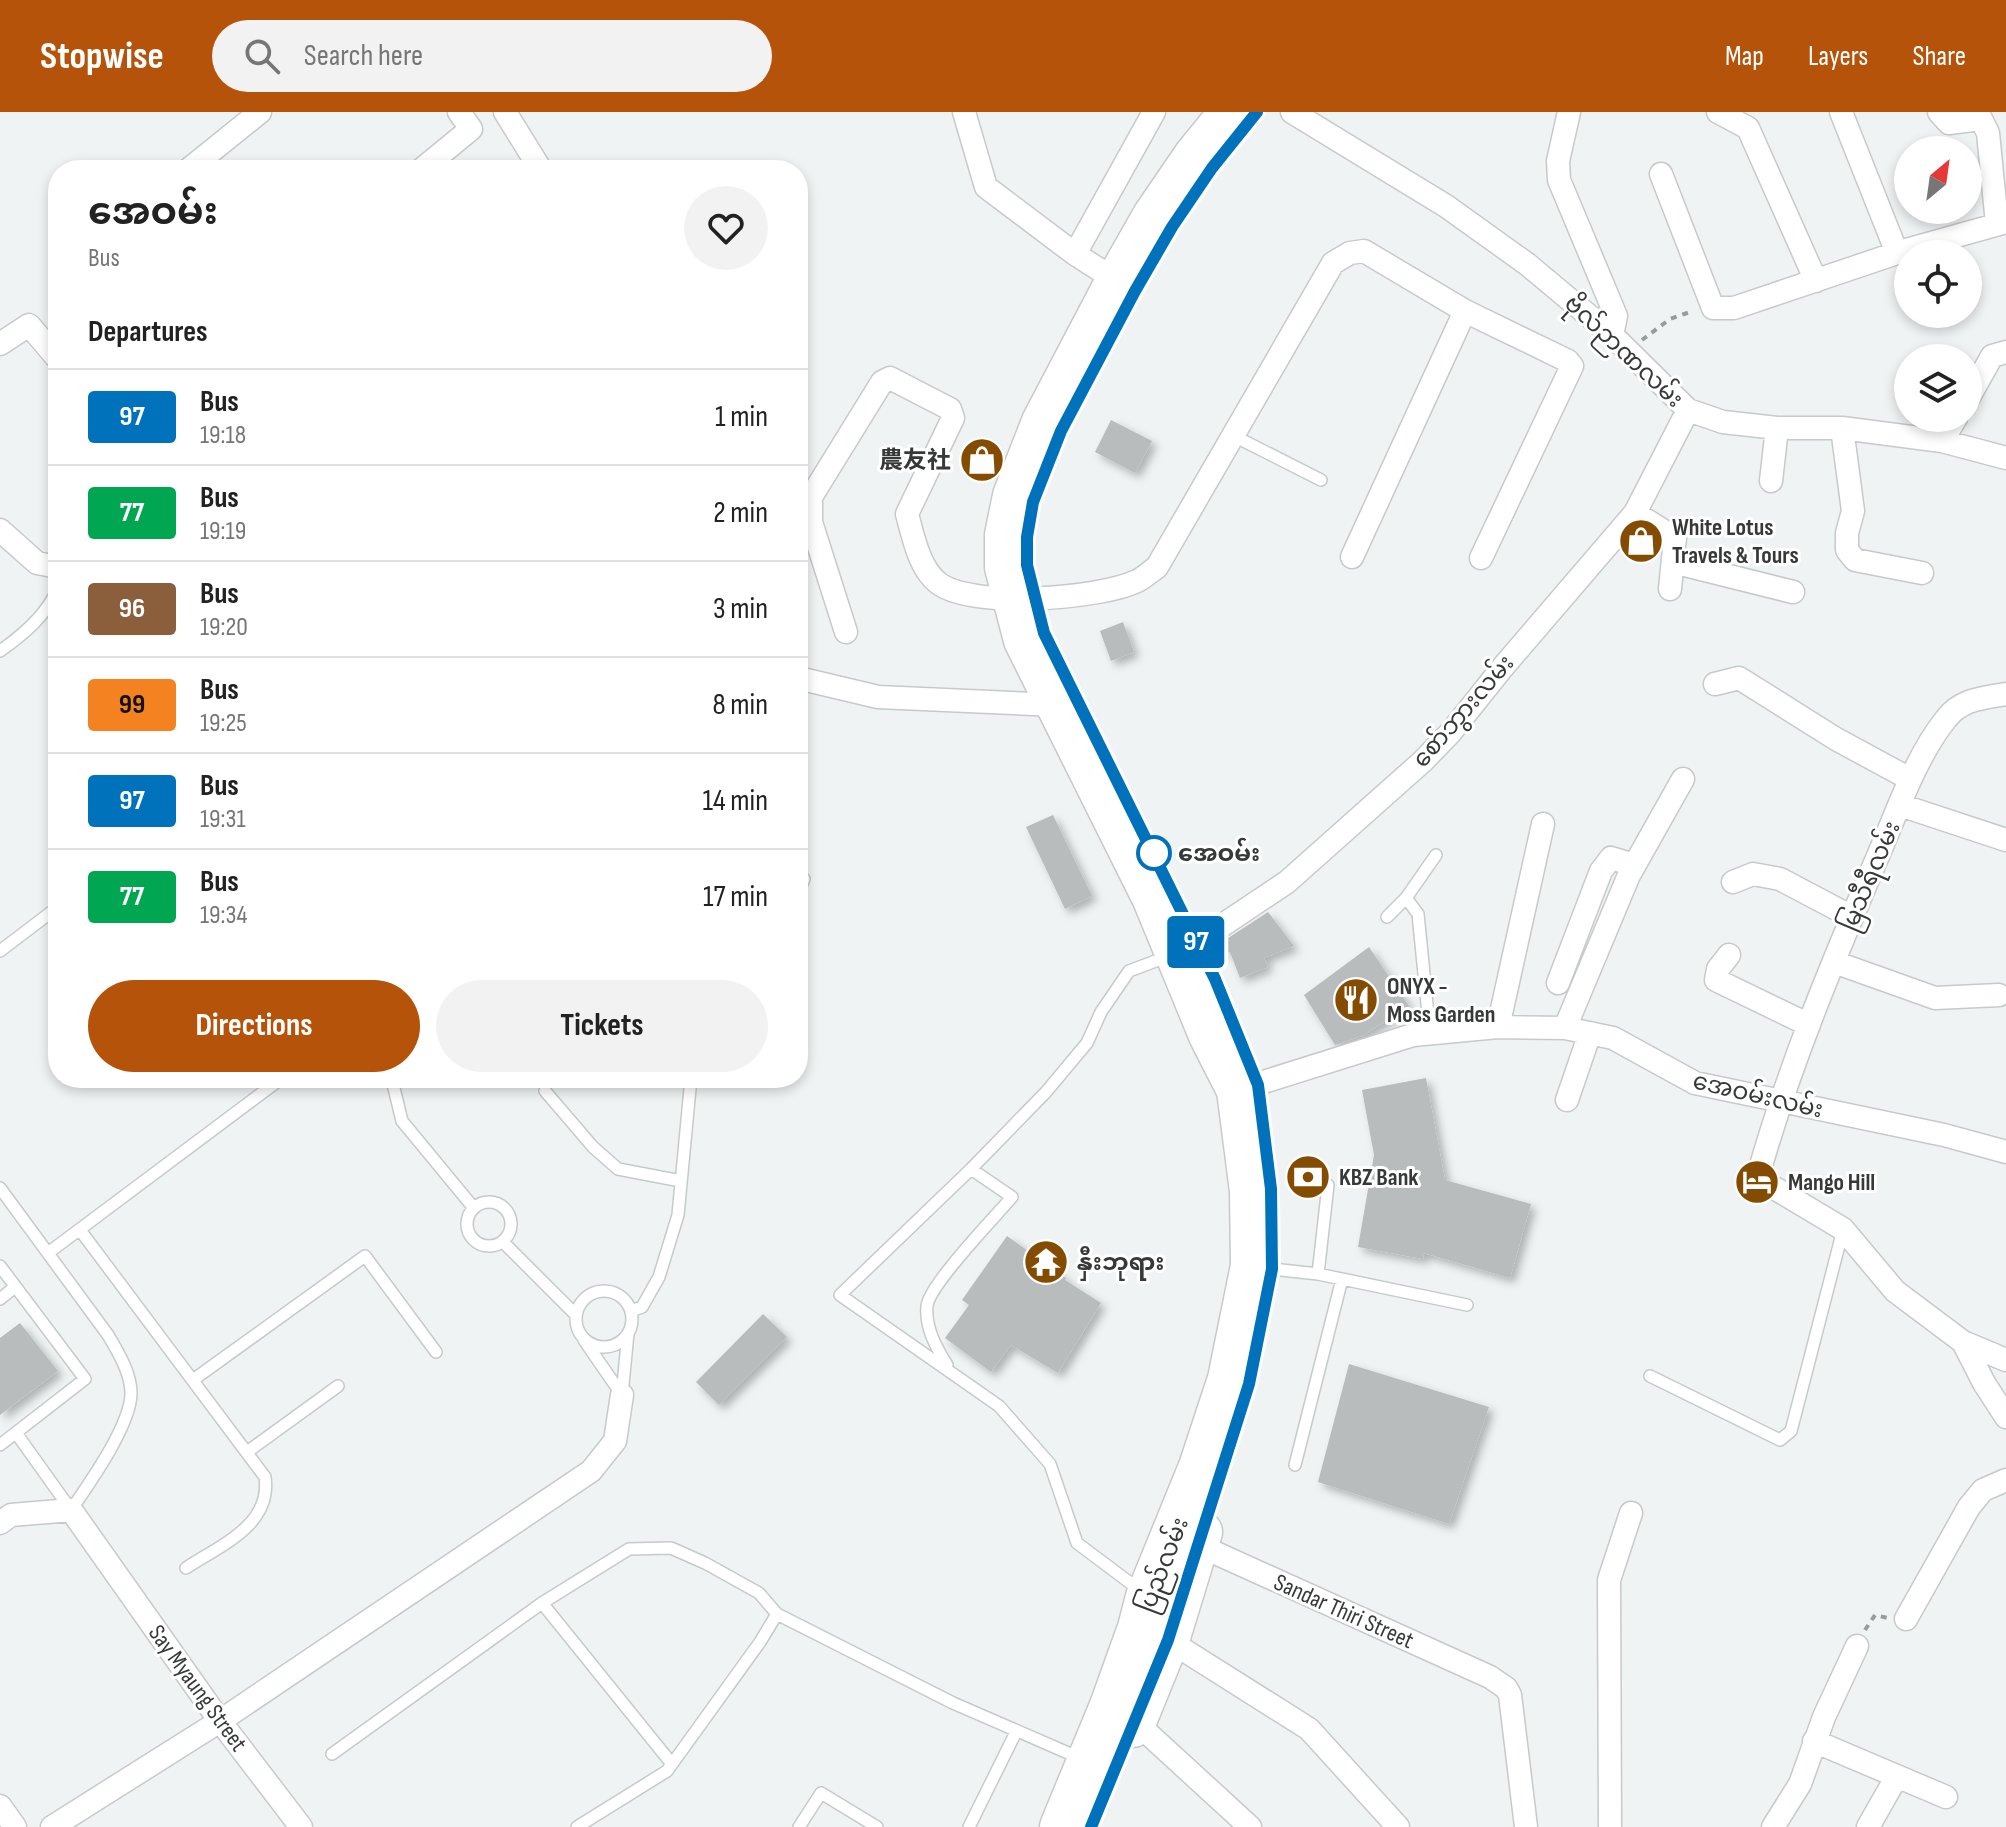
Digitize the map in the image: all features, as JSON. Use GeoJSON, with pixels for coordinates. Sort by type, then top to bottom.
{"type":"FeatureCollection","features":[{"type":"Feature","properties":{"kind":"highway","name":"ပြည်လမ်း"},"geometry":{"type":"LineString","coordinates":[[1024,599],[1006,556],[1006,535],[1014,496],[1043,422],[1117,281],[1163,204],[1195,156],[1231,112]]}},
{"type":"Feature","properties":{"kind":"highway","name":"ပြည်လမ်း"},"geometry":{"type":"LineString","coordinates":[[1061,1827],[1089,1762],[1168,1640],[1249,1384],[1272,1269],[1271,1189],[1248,1088],[1210,1035],[1186,948],[1154,899],[1065,700],[1025,640],[1027,537],[1033,502],[1061,431],[1135,291],[1172,227],[1212,168],[1257,112]]}},
{"type":"Feature","properties":{"kind":"highway","name":"ပြည်လမ်း"},"geometry":{"type":"LineString","coordinates":[[1091,1827],[1123,1713],[1147,1597],[1200,1467],[1229,1379],[1252,1266],[1248,1088]]}},
{"type":"Feature","properties":{"kind":"street"},"geometry":{"type":"LineString","coordinates":[[200,160],[260,112]]}},
{"type":"Feature","properties":{"kind":"street"},"geometry":{"type":"LineString","coordinates":[[433,160],[471,129],[459,112]]}},
{"type":"Feature","properties":{"kind":"street"},"geometry":{"type":"LineString","coordinates":[[505,112],[535,160]]}},
{"type":"Feature","properties":{"kind":"street"},"geometry":{"type":"LineString","coordinates":[[1075,254],[1154,112]]}},
{"type":"Feature","properties":{"kind":"street","name":"ဗိုလ်ဉာဏလမ်း"},"geometry":{"type":"LineString","coordinates":[[1292,112],[1446,206],[1527,264],[1612,335],[1688,410],[1723,422],[1777,428],[1842,428],[1942,441],[2006,458]]}},
{"type":"Feature","properties":{"kind":"street"},"geometry":{"type":"LineString","coordinates":[[1569,112],[1558,161],[1559,180],[1616,316],[1612,335]]}},
{"type":"Feature","properties":{"kind":"street"},"geometry":{"type":"LineString","coordinates":[[1718,112],[1748,128],[1816,281]]}},
{"type":"Feature","properties":{"kind":"street"},"geometry":{"type":"LineString","coordinates":[[1841,112],[1894,245]]}},
{"type":"Feature","properties":{"kind":"street"},"geometry":{"type":"LineString","coordinates":[[1939,112],[1949,123],[1981,119],[1988,133],[2002,223],[1942,240]]}},
{"type":"Feature","properties":{"kind":"street"},"geometry":{"type":"LineString","coordinates":[[966,113],[986,187],[1075,254],[1117,281]]}},
{"type":"Feature","properties":{"kind":"street"},"geometry":{"type":"LineString","coordinates":[[1661,174],[1713,308],[1734,308],[1894,254]]}},
{"type":"Feature","properties":{"kind":"street"},"geometry":{"type":"LineString","coordinates":[[846,632],[811,522],[811,497],[882,382],[890,378],[950,409],[953,418],[907,514],[917,549],[935,581],[955,593],[1024,599],[1093,593],[1137,581],[1157,567],[1333,263],[1350,253],[1364,251],[1465,311],[1568,361],[1572,366],[1481,558]]}},
{"type":"Feature","properties":{"kind":"street"},"geometry":{"type":"LineString","coordinates":[[1352,557],[1465,311]]}},
{"type":"Feature","properties":{"kind":"street"},"geometry":{"type":"LineString","coordinates":[[0,344],[29,325],[48,347]]}},
{"type":"Feature","properties":{"kind":"street"},"geometry":{"type":"LineString","coordinates":[[1982,374],[1992,356],[2006,352]]}},
{"type":"Feature","properties":{"kind":"street","name":"စော်ဘွားလမ်း"},"geometry":{"type":"LineString","coordinates":[[1186,948],[1287,882],[1423,761],[1451,732],[1635,513],[1688,410]]}},
{"type":"Feature","properties":{"kind":"street"},"geometry":{"type":"LineString","coordinates":[[1771,481],[1777,428]]}},
{"type":"Feature","properties":{"kind":"street"},"geometry":{"type":"LineString","coordinates":[[1842,428],[1853,511],[1847,533],[1847,550],[1855,560],[1922,573]]}},
{"type":"Feature","properties":{"kind":"street"},"geometry":{"type":"LineString","coordinates":[[1942,441],[1947,432]]}},
{"type":"Feature","properties":{"kind":"street"},"geometry":{"type":"LineString","coordinates":[[1635,513],[1675,538],[1670,589]]}},
{"type":"Feature","properties":{"kind":"street"},"geometry":{"type":"LineString","coordinates":[[0,530],[37,563],[48,565]]}},
{"type":"Feature","properties":{"kind":"street"},"geometry":{"type":"LineString","coordinates":[[1673,562],[1793,592]]}},
{"type":"Feature","properties":{"kind":"street"},"geometry":{"type":"LineString","coordinates":[[1715,684],[1739,678],[1836,739],[1910,779]]}},
{"type":"Feature","properties":{"kind":"street"},"geometry":{"type":"LineString","coordinates":[[808,680],[878,697],[1065,700]]}},
{"type":"Feature","properties":{"kind":"street","name":"မြသီရီလမ်း"},"geometry":{"type":"LineString","coordinates":[[1843,1229],[1759,1178],[1779,1101],[1910,779],[1947,717],[1970,700],[2006,694]]}},
{"type":"Feature","properties":{"kind":"street"},"geometry":{"type":"LineString","coordinates":[[1565,1028],[1634,865],[1683,779]]}},
{"type":"Feature","properties":{"kind":"street"},"geometry":{"type":"LineString","coordinates":[[1900,805],[2006,840]]}},
{"type":"Feature","properties":{"kind":"street"},"geometry":{"type":"LineString","coordinates":[[1498,1027],[1543,824]]}},
{"type":"Feature","properties":{"kind":"street"},"geometry":{"type":"LineString","coordinates":[[1558,983],[1601,871],[1611,858],[1634,865]]}},
{"type":"Feature","properties":{"kind":"street"},"geometry":{"type":"LineString","coordinates":[[1733,882],[1753,874],[1780,879],[1852,917]]}},
{"type":"Feature","properties":{"kind":"street"},"geometry":{"type":"LineString","coordinates":[[1729,955],[1718,969],[1716,980],[1809,1025]]}},
{"type":"Feature","properties":{"kind":"street"},"geometry":{"type":"LineString","coordinates":[[1834,962],[1935,998],[1999,995]]}},
{"type":"Feature","properties":{"kind":"street","name":"အေဝမ်းလမ်း"},"geometry":{"type":"LineString","coordinates":[[1248,1088],[1413,1035],[1498,1027],[1565,1028],[1613,1038],[1695,1083],[1944,1135],[2006,1152]]}},
{"type":"Feature","properties":{"kind":"street"},"geometry":{"type":"LineString","coordinates":[[1567,1100],[1590,1033]]}},
{"type":"Feature","properties":{"kind":"street"},"geometry":{"type":"LineString","coordinates":[[1843,1229],[1895,1291],[1963,1342],[2006,1360]]}},
{"type":"Feature","properties":{"kind":"street"},"geometry":{"type":"LineString","coordinates":[[1963,1342],[2006,1417]]}},
{"type":"Feature","properties":{"kind":"street"},"geometry":{"type":"LineString","coordinates":[[52,1827],[220,1721],[591,1471],[615,1441],[622,1395]]}},
{"type":"Feature","properties":{"kind":"street"},"geometry":{"type":"LineString","coordinates":[[1906,1619],[1969,1507],[1983,1490],[2006,1480]]}},
{"type":"Feature","properties":{"kind":"street"},"geometry":{"type":"LineString","coordinates":[[0,1523],[11,1515],[71,1510]]}},
{"type":"Feature","properties":{"kind":"street","name":"Say Myaung Street"},"geometry":{"type":"LineString","coordinates":[[71,1510],[220,1721],[301,1827]]}},
{"type":"Feature","properties":{"kind":"street"},"geometry":{"type":"LineString","coordinates":[[1610,1827],[1609,1580],[1631,1513]]}},
{"type":"Feature","properties":{"kind":"street","name":"Sandar Thiri Street"},"geometry":{"type":"LineString","coordinates":[[1198,1545],[1490,1677],[1506,1688],[1510,1695],[1526,1827]]}},
{"type":"Feature","properties":{"kind":"street"},"geometry":{"type":"LineString","coordinates":[[1168,1640],[1309,1729],[1398,1827]]}},
{"type":"Feature","properties":{"kind":"street"},"geometry":{"type":"LineString","coordinates":[[1773,1827],[1810,1763],[1814,1741],[1857,1646]]}},
{"type":"Feature","properties":{"kind":"street"},"geometry":{"type":"LineString","coordinates":[[1123,1713],[1250,1827]]}},
{"type":"Feature","properties":{"kind":"street"},"geometry":{"type":"LineString","coordinates":[[1814,1741],[1946,1797]]}},
{"type":"Feature","properties":{"kind":"street"},"geometry":{"type":"LineString","coordinates":[[1868,1827],[1897,1776]]}},
{"type":"Feature","properties":{"kind":"street"},"geometry":{"type":"LineString","coordinates":[[0,1806],[15,1827]]}},
{"type":"Feature","properties":{"kind":"lane"},"geometry":{"type":"LineString","coordinates":[[1232,435],[1321,480]]}},
{"type":"Feature","properties":{"kind":"lane"},"geometry":{"type":"LineString","coordinates":[[0,651],[26,633],[48,606]]}},
{"type":"Feature","properties":{"kind":"lane"},"geometry":{"type":"LineString","coordinates":[[1387,917],[1406,898],[1436,855]]}},
{"type":"Feature","properties":{"kind":"lane"},"geometry":{"type":"LineString","coordinates":[[1406,898],[1418,914],[1430,1034]]}},
{"type":"Feature","properties":{"kind":"lane"},"geometry":{"type":"LineString","coordinates":[[0,951],[48,915]]}},
{"type":"Feature","properties":{"kind":"lane"},"geometry":{"type":"LineString","coordinates":[[1147,1597],[1077,1543],[1050,1464],[999,1406],[840,1295],[1046,1092],[1087,1043],[1101,1012],[1129,971],[1186,948]]}},
{"type":"Feature","properties":{"kind":"lane"},"geometry":{"type":"LineString","coordinates":[[48,1253],[269,1088]]}},
{"type":"Feature","properties":{"kind":"lane"},"geometry":{"type":"LineString","coordinates":[[394,1088],[402,1121],[473,1207]]}},
{"type":"Feature","properties":{"kind":"lane"},"geometry":{"type":"LineString","coordinates":[[631,1311],[642,1307],[659,1277],[678,1215],[690,1088]]}},
{"type":"Feature","properties":{"kind":"lane"},"geometry":{"type":"LineString","coordinates":[[545,1091],[593,1147],[618,1169],[681,1181]]}},
{"type":"Feature","properties":{"kind":"lane"},"geometry":{"type":"LineString","coordinates":[[949,1369],[935,1347],[927,1324],[927,1303],[943,1277],[1012,1197],[971,1169]]}},
{"type":"Feature","properties":{"kind":"lane"},"geometry":{"type":"LineString","coordinates":[[1318,1274],[1328,1185]]}},
{"type":"Feature","properties":{"kind":"lane"},"geometry":{"type":"LineString","coordinates":[[0,1188],[108,1335],[122,1359],[132,1391],[130,1404],[115,1439],[71,1510],[16,1433]]}},
{"type":"Feature","properties":{"kind":"lane"},"geometry":{"type":"LineString","coordinates":[[490,1200],[506,1208],[512,1226],[503,1242],[487,1246],[472,1239],[466,1223],[473,1207],[490,1200]]}},
{"type":"Feature","properties":{"kind":"lane"},"geometry":{"type":"LineString","coordinates":[[1650,1376],[1780,1440],[1791,1431],[1843,1229]]}},
{"type":"Feature","properties":{"kind":"lane"},"geometry":{"type":"LineString","coordinates":[[80,1230],[265,1477],[267,1492],[253,1523],[186,1568]]}},
{"type":"Feature","properties":{"kind":"lane"},"geometry":{"type":"LineString","coordinates":[[503,1242],[576,1315]]}},
{"type":"Feature","properties":{"kind":"lane"},"geometry":{"type":"LineString","coordinates":[[193,1380],[365,1256],[436,1352]]}},
{"type":"Feature","properties":{"kind":"lane"},"geometry":{"type":"LineString","coordinates":[[0,1266],[85,1379],[0,1445]]}},
{"type":"Feature","properties":{"kind":"lane"},"geometry":{"type":"LineString","coordinates":[[1272,1269],[1318,1274],[1467,1305]]}},
{"type":"Feature","properties":{"kind":"lane"},"geometry":{"type":"LineString","coordinates":[[1295,1465],[1342,1279]]}},
{"type":"Feature","properties":{"kind":"lane"},"geometry":{"type":"LineString","coordinates":[[0,1299],[15,1287]]}},
{"type":"Feature","properties":{"kind":"lane"},"geometry":{"type":"LineString","coordinates":[[596,1291],[618,1294],[631,1311],[622,1395],[577,1326],[579,1305],[586,1296],[596,1291]]}},
{"type":"Feature","properties":{"kind":"lane"},"geometry":{"type":"LineString","coordinates":[[582,1336],[600,1347],[621,1341],[628,1333]]}},
{"type":"Feature","properties":{"kind":"lane"},"geometry":{"type":"LineString","coordinates":[[247,1452],[338,1386]]}},
{"type":"Feature","properties":{"kind":"lane"},"geometry":{"type":"LineString","coordinates":[[332,1754],[542,1603],[629,1549],[671,1548],[759,1593],[777,1614],[953,1703],[1089,1762]]}},
{"type":"Feature","properties":{"kind":"lane"},"geometry":{"type":"LineString","coordinates":[[542,1603],[672,1764]]}},
{"type":"Feature","properties":{"kind":"lane"},"geometry":{"type":"LineString","coordinates":[[577,1827],[667,1771],[777,1614]]}},
{"type":"Feature","properties":{"kind":"lane"},"geometry":{"type":"LineString","coordinates":[[969,1827],[1016,1732]]}},
{"type":"Feature","properties":{"kind":"lane"},"geometry":{"type":"LineString","coordinates":[[799,1827],[821,1793],[877,1827]]}},
{"type":"Feature","properties":{"kind":"path"},"geometry":{"type":"LineString","coordinates":[[1638,343],[1670,319],[1697,309]]}},
{"type":"Feature","properties":{"kind":"path"},"geometry":{"type":"LineString","coordinates":[[1857,1646],[1875,1615],[1900,1622],[1906,1619]]}},
{"type":"Feature","properties":{"kind":"building"},"geometry":{"type":"Polygon","coordinates":[[[1111,420],[1152,441],[1135,473],[1095,452],[1111,420]]]}},
{"type":"Feature","properties":{"kind":"building"},"geometry":{"type":"Polygon","coordinates":[[[1123,622],[1134,652],[1111,661],[1100,631],[1123,622]]]}},
{"type":"Feature","properties":{"kind":"building"},"geometry":{"type":"Polygon","coordinates":[[[1053,815],[1092,896],[1065,909],[1026,827],[1053,815]]]}},
{"type":"Feature","properties":{"kind":"building"},"geometry":{"type":"Polygon","coordinates":[[[1268,912],[1294,946],[1264,958],[1268,967],[1240,978],[1230,952],[1227,953],[1222,942],[1268,912]]]}},
{"type":"Feature","properties":{"kind":"building","name":"ONYX - Moss Garden"},"geometry":{"type":"Polygon","coordinates":[[[1369,947],[1409,1006],[1362,1036],[1335,1045],[1304,995],[1369,947]]]}},
{"type":"Feature","properties":{"kind":"building"},"geometry":{"type":"Polygon","coordinates":[[[1426,1078],[1445,1180],[1531,1204],[1510,1278],[1424,1253],[1423,1259],[1358,1247],[1374,1155],[1362,1090],[1426,1078]]]}},
{"type":"Feature","properties":{"kind":"building"},"geometry":{"type":"Polygon","coordinates":[[[1007,1236],[1101,1303],[1058,1373],[1011,1345],[991,1372],[945,1338],[969,1305],[962,1300],[1007,1236]]]}},
{"type":"Feature","properties":{"kind":"building"},"geometry":{"type":"Polygon","coordinates":[[[763,1314],[787,1337],[719,1405],[696,1382],[763,1314]]]}},
{"type":"Feature","properties":{"kind":"building"},"geometry":{"type":"Polygon","coordinates":[[[20,1323],[58,1371],[0,1415],[0,1338],[20,1323]]]}},
{"type":"Feature","properties":{"kind":"building"},"geometry":{"type":"Polygon","coordinates":[[[1349,1364],[1489,1407],[1449,1524],[1318,1482],[1349,1364]]]}},
{"type":"Feature","properties":{"kind":"bus line","name":"97"},"geometry":{"type":"LineString","coordinates":[[1091,1827],[1168,1640],[1249,1384],[1272,1269],[1271,1189],[1258,1085],[1215,979],[1173,890],[1044,633],[1027,565],[1027,537],[1033,502],[1061,431],[1135,291],[1172,227],[1212,168],[1257,112]]}},
{"type":"Feature","properties":{"kind":"place","name":"農友社"},"geometry":{"type":"Point","coordinates":[982,460]}},
{"type":"Feature","properties":{"kind":"place","name":"White Lotus Travels & Tours"},"geometry":{"type":"Point","coordinates":[1641,541]}},
{"type":"Feature","properties":{"kind":"place","name":"အေဝမ်း"},"geometry":{"type":"Point","coordinates":[1154,853]}},
{"type":"Feature","properties":{"kind":"place","name":"ONYX - Moss Garden"},"geometry":{"type":"Point","coordinates":[1356,1000]}},
{"type":"Feature","properties":{"kind":"place","name":"KBZ Bank"},"geometry":{"type":"Point","coordinates":[1308,1177]}},
{"type":"Feature","properties":{"kind":"place","name":"Mango Hill"},"geometry":{"type":"Point","coordinates":[1757,1182]}},
{"type":"Feature","properties":{"kind":"place","name":"နှီးဘုရား"},"geometry":{"type":"Point","coordinates":[1046,1262]}}]}
